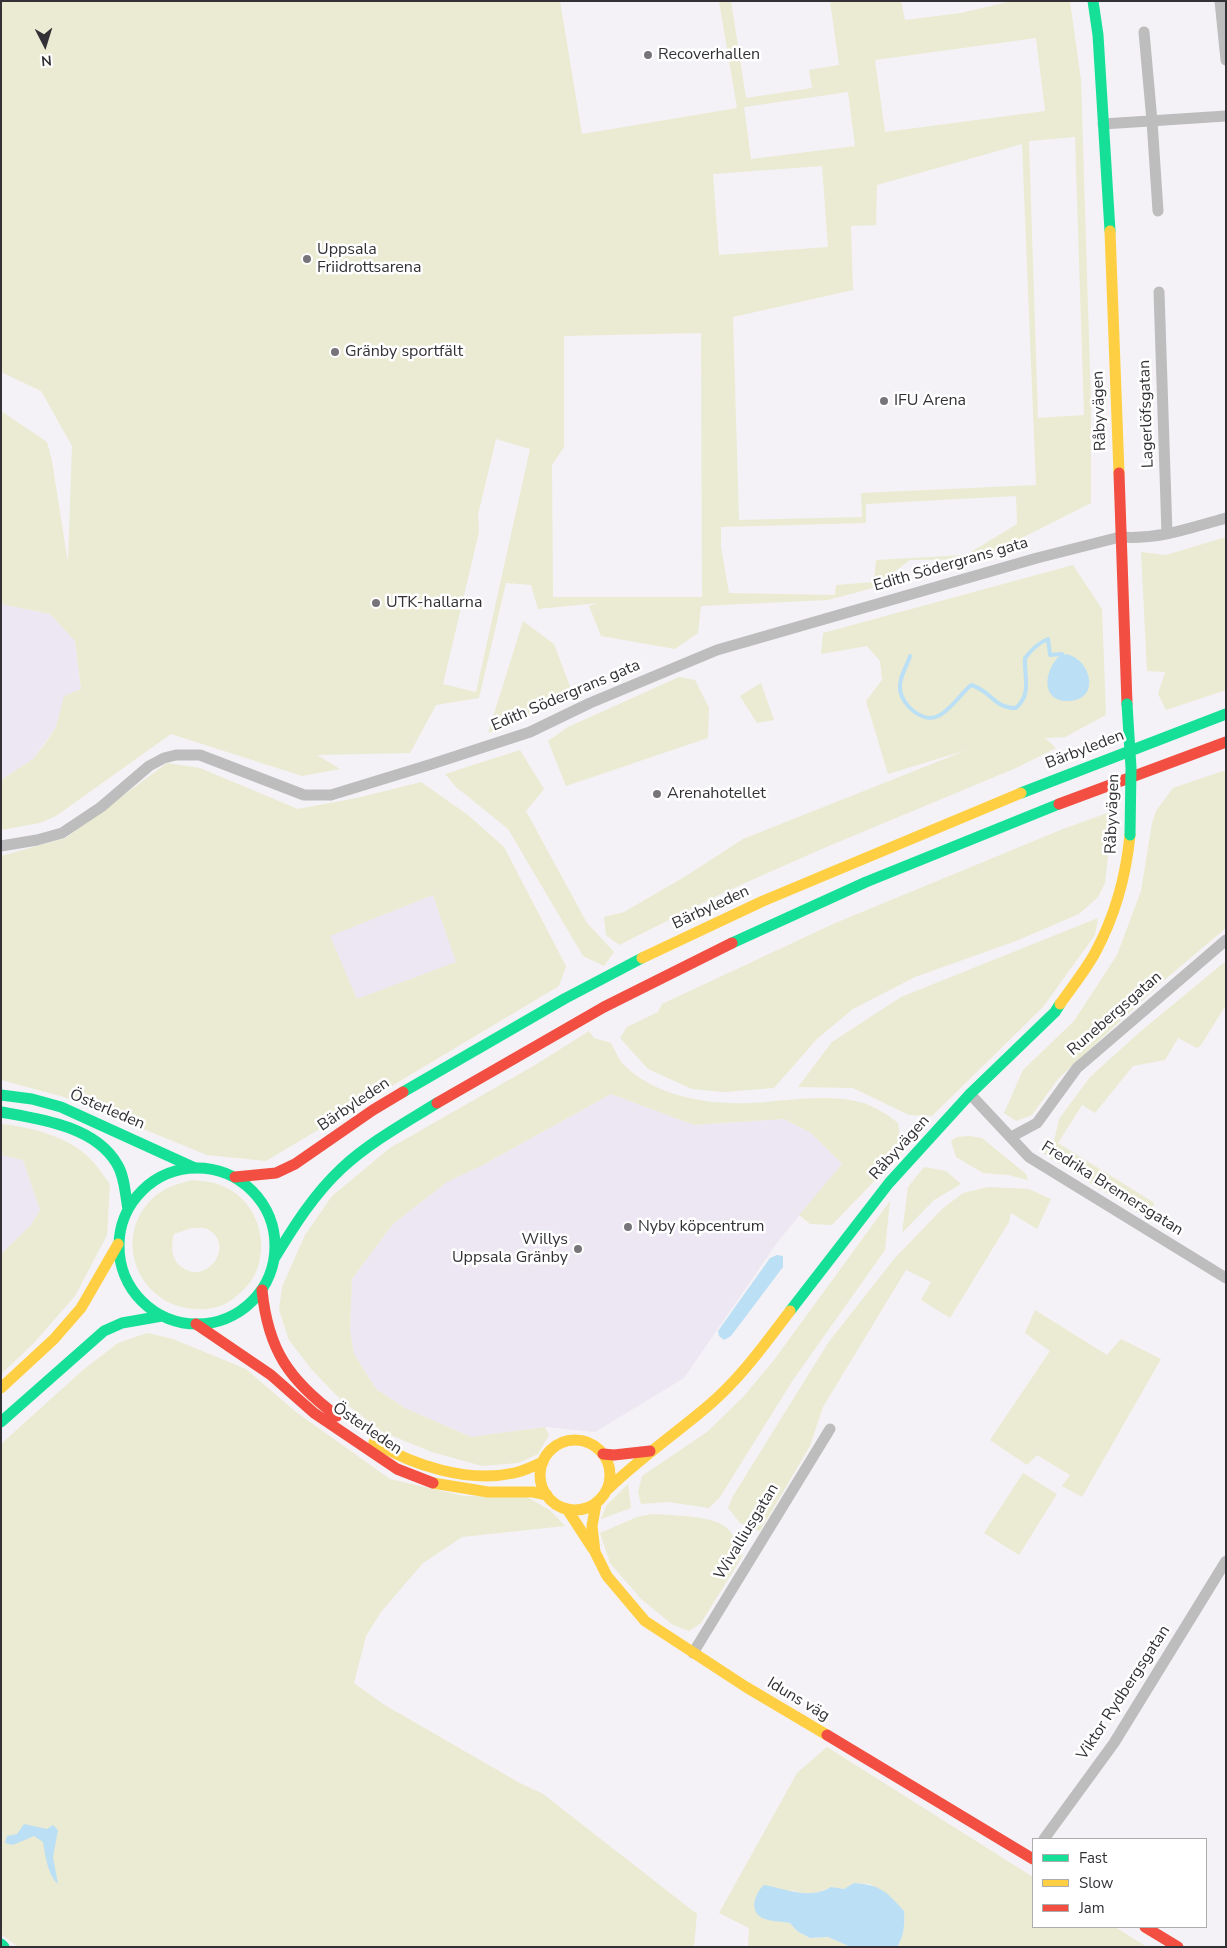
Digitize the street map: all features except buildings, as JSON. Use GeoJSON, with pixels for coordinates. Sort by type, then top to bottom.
{"type":"FeatureCollection","features":[{"type":"Feature","properties":{"kind":"main road","name":"Råbyvägen"},"geometry":{"type":"LineString","coordinates":[[608,1488],[650,1451],[709,1406],[745,1369],[883,1191],[970,1094],[1055,1012],[1096,953],[1120,895],[1127,865],[1130,835],[1131,768],[1120,537],[1111,250],[1098,35],[1093,1]]}},
{"type":"Feature","properties":{"kind":"main road","name":"Bärbyleden"},"geometry":{"type":"LineString","coordinates":[[235,1177],[276,1173],[295,1164],[373,1110],[564,999],[643,958],[763,901],[918,834],[1085,767],[1226,714]]}},
{"type":"Feature","properties":{"kind":"main road"},"geometry":{"type":"LineString","coordinates":[[274,1260],[292,1228],[314,1197],[345,1166],[383,1137],[571,1024],[774,924],[921,858],[1092,791],[1226,742]]}},
{"type":"Feature","properties":{"kind":"main road","name":"Österleden"},"geometry":{"type":"LineString","coordinates":[[1,1095],[32,1099],[61,1108],[195,1168]]}},
{"type":"Feature","properties":{"kind":"main road","name":"Österleden"},"geometry":{"type":"LineString","coordinates":[[1,1112],[26,1116],[74,1130],[99,1143],[117,1165],[124,1185],[128,1209]]}},
{"type":"Feature","properties":{"kind":"main road"},"geometry":{"type":"LineString","coordinates":[[195,1168],[216,1170],[235,1177],[254,1192],[268,1212],[275,1235],[274,1260],[270,1276],[262,1290],[249,1305],[233,1316],[215,1322],[196,1324],[179,1322],[162,1316],[144,1304],[130,1287],[121,1266],[118,1244],[121,1226],[128,1209],[140,1192],[156,1179],[175,1171],[195,1168]]}},
{"type":"Feature","properties":{"kind":"main road"},"geometry":{"type":"LineString","coordinates":[[1,1388],[54,1339],[81,1308],[118,1244]]}},
{"type":"Feature","properties":{"kind":"main road","name":"Österleden"},"geometry":{"type":"LineString","coordinates":[[262,1290],[267,1323],[275,1348],[288,1368],[323,1406],[381,1448],[436,1468],[479,1475],[514,1474],[543,1462]]}},
{"type":"Feature","properties":{"kind":"main road"},"geometry":{"type":"LineString","coordinates":[[1,1422],[104,1331],[122,1323],[162,1316]]}},
{"type":"Feature","properties":{"kind":"main road","name":"Österleden"},"geometry":{"type":"LineString","coordinates":[[196,1324],[270,1375],[314,1413],[397,1469],[429,1482],[462,1489],[488,1492],[532,1492],[547,1495]]}},
{"type":"Feature","properties":{"kind":"main road"},"geometry":{"type":"LineString","coordinates":[[566,1441],[583,1441],[594,1446],[603,1454],[610,1471],[608,1488],[604,1496],[596,1504],[584,1509],[567,1509],[559,1506],[543,1489],[540,1474],[543,1462],[555,1446],[566,1441]]}},
{"type":"Feature","properties":{"kind":"main road"},"geometry":{"type":"LineString","coordinates":[[603,1454],[614,1455],[650,1451]]}},
{"type":"Feature","properties":{"kind":"main road","name":"Iduns väg"},"geometry":{"type":"LineString","coordinates":[[596,1504],[592,1526],[595,1552],[607,1576],[645,1621],[762,1697],[1032,1857]]}},
{"type":"Feature","properties":{"kind":"main road"},"geometry":{"type":"LineString","coordinates":[[567,1509],[595,1552]]}},
{"type":"Feature","properties":{"kind":"main road"},"geometry":{"type":"LineString","coordinates":[[1147,1928],[1178,1947]]}},
{"type":"Feature","properties":{"kind":"main road"},"geometry":{"type":"LineString","coordinates":[[1,1944],[4,1947]]}},
{"type":"Feature","properties":{"kind":"street"},"geometry":{"type":"LineString","coordinates":[[1220,1],[1226,60]]}},
{"type":"Feature","properties":{"kind":"street"},"geometry":{"type":"LineString","coordinates":[[1144,32],[1158,211]]}},
{"type":"Feature","properties":{"kind":"street"},"geometry":{"type":"LineString","coordinates":[[1103,124],[1226,116]]}},
{"type":"Feature","properties":{"kind":"street","name":"Lagerlöfsgatan"},"geometry":{"type":"LineString","coordinates":[[1159,292],[1167,534]]}},
{"type":"Feature","properties":{"kind":"street"},"geometry":{"type":"LineString","coordinates":[[1167,534],[1226,518]]}},
{"type":"Feature","properties":{"kind":"street","name":"Edith Södergrans gata"},"geometry":{"type":"LineString","coordinates":[[1,846],[37,840],[62,833],[101,807],[150,766],[164,758],[182,754],[200,756],[304,795],[331,795],[530,732],[590,703],[718,650],[1037,558],[1120,537],[1134,538],[1167,534]]}},
{"type":"Feature","properties":{"kind":"street","name":"Runebergsgatan"},"geometry":{"type":"LineString","coordinates":[[1011,1138],[1037,1124],[1077,1068],[1226,940]]}},
{"type":"Feature","properties":{"kind":"street","name":"Fredrika Bremersgatan"},"geometry":{"type":"LineString","coordinates":[[970,1094],[1029,1157],[1226,1278]]}},
{"type":"Feature","properties":{"kind":"street","name":"Wivalliusgatan"},"geometry":{"type":"LineString","coordinates":[[693,1653],[830,1429]]}},
{"type":"Feature","properties":{"kind":"street","name":"Viktor Rydbergsgatan"},"geometry":{"type":"LineString","coordinates":[[1045,1838],[1114,1743],[1226,1562]]}},
{"type":"Feature","properties":{"kind":"shaded area"},"geometry":{"type":"Polygon","coordinates":[[[1,604],[50,614],[75,641],[81,690],[60,713],[56,727],[33,759],[1,780],[1,604]]]}},
{"type":"Feature","properties":{"kind":"shaded area"},"geometry":{"type":"Polygon","coordinates":[[[433,895],[457,962],[357,999],[329,936],[433,895]]]}},
{"type":"Feature","properties":{"kind":"shaded area"},"geometry":{"type":"Polygon","coordinates":[[[611,1094],[694,1125],[784,1119],[811,1133],[842,1164],[779,1240],[684,1378],[595,1432],[545,1427],[471,1437],[405,1408],[376,1389],[354,1354],[350,1331],[352,1279],[393,1224],[447,1182],[481,1166],[611,1094]]]}},
{"type":"Feature","properties":{"kind":"shaded area"},"geometry":{"type":"Polygon","coordinates":[[[1,1155],[23,1160],[40,1210],[31,1225],[1,1254],[1,1155]]]}},
{"type":"Feature","properties":{"kind":"green space","name":"Gränby sportfält"},"geometry":{"type":"Polygon","coordinates":[[[1,1],[560,1],[582,134],[737,108],[719,1],[731,1],[746,98],[812,88],[809,70],[839,65],[830,1],[901,1],[905,20],[961,13],[1012,1],[1070,1],[1081,80],[1091,404],[1091,503],[1000,549],[969,559],[910,560],[873,588],[828,600],[701,606],[698,633],[675,649],[601,636],[589,606],[598,603],[538,609],[531,585],[506,583],[479,698],[436,705],[410,753],[317,755],[340,769],[302,776],[171,734],[56,816],[40,823],[1,830],[1,780],[33,759],[56,727],[64,696],[81,689],[75,641],[50,614],[1,604],[1,411],[47,442],[52,461],[68,563],[72,446],[41,391],[1,372],[1,1]],[[1036,38],[875,60],[885,132],[1045,111],[1036,38]],[[848,92],[744,107],[751,159],[855,146],[848,92]],[[1075,137],[1029,141],[1038,418],[1084,415],[1075,137]],[[1022,144],[877,185],[876,225],[851,226],[853,290],[733,317],[739,520],[862,517],[861,493],[1036,485],[1022,144]],[[822,166],[713,174],[719,255],[828,247],[822,166]],[[701,333],[564,336],[564,447],[552,465],[553,597],[702,597],[701,333]],[[496,439],[478,515],[479,532],[443,684],[476,692],[530,449],[496,439]],[[1016,496],[866,504],[866,523],[721,527],[721,547],[729,593],[835,595],[836,585],[874,582],[876,560],[966,555],[1017,524],[1016,496]]]}},
{"type":"Feature","properties":{"kind":"green space"},"geometry":{"type":"Polygon","coordinates":[[[1226,537],[1226,690],[1166,710],[1158,694],[1165,672],[1147,671],[1141,552],[1166,555],[1226,537]]]}},
{"type":"Feature","properties":{"kind":"green space"},"geometry":{"type":"Polygon","coordinates":[[[1073,565],[1102,609],[1106,715],[1065,737],[1045,738],[1056,748],[1016,768],[824,848],[727,891],[619,945],[606,935],[604,917],[624,912],[686,876],[743,839],[967,750],[888,774],[866,701],[882,680],[880,661],[867,646],[821,654],[823,633],[1073,565]]]}},
{"type":"Feature","properties":{"kind":"green space"},"geometry":{"type":"Polygon","coordinates":[[[523,621],[554,644],[574,697],[488,733],[523,621]]]}},
{"type":"Feature","properties":{"kind":"green space"},"geometry":{"type":"Polygon","coordinates":[[[679,677],[695,680],[709,708],[708,738],[566,786],[548,741],[568,727],[679,677]]]}},
{"type":"Feature","properties":{"kind":"green space"},"geometry":{"type":"Polygon","coordinates":[[[761,683],[774,720],[757,723],[740,696],[761,683]]]}},
{"type":"Feature","properties":{"kind":"green space"},"geometry":{"type":"Polygon","coordinates":[[[520,750],[544,789],[526,811],[587,923],[614,952],[604,966],[583,956],[508,829],[456,787],[445,774],[520,750]]]}},
{"type":"Feature","properties":{"kind":"green space"},"geometry":{"type":"Polygon","coordinates":[[[167,763],[200,768],[298,809],[357,798],[421,782],[468,815],[504,847],[566,966],[559,986],[266,1161],[207,1155],[64,1097],[1,1080],[1,856],[66,838],[167,763]],[[433,895],[330,936],[357,999],[456,962],[433,895]]]}},
{"type":"Feature","properties":{"kind":"green space"},"geometry":{"type":"Polygon","coordinates":[[[1226,770],[1226,928],[1162,982],[1058,1079],[1032,1115],[1016,1121],[1004,1113],[1023,1070],[1074,1021],[1117,955],[1141,891],[1152,823],[1156,811],[1173,788],[1226,770]]]}},
{"type":"Feature","properties":{"kind":"green space"},"geometry":{"type":"Polygon","coordinates":[[[1113,811],[1105,883],[1098,897],[1079,914],[1016,941],[915,977],[853,1009],[817,1039],[774,1088],[724,1092],[692,1089],[648,1069],[620,1038],[627,1027],[658,1012],[662,1004],[833,924],[1063,829],[1113,811]]]}},
{"type":"Feature","properties":{"kind":"green space"},"geometry":{"type":"Polygon","coordinates":[[[1098,918],[1095,935],[1043,1007],[932,1116],[909,1115],[853,1088],[798,1087],[832,1042],[901,997],[1098,918]]]}},
{"type":"Feature","properties":{"kind":"green space"},"geometry":{"type":"Polygon","coordinates":[[[1226,961],[1226,1005],[1201,1045],[1197,1048],[1178,1038],[1165,1060],[1133,1066],[1095,1113],[1082,1105],[1058,1143],[1153,1202],[1154,1205],[1148,1215],[1140,1214],[1044,1154],[1046,1149],[1053,1146],[1059,1119],[1090,1077],[1141,1031],[1226,961]]]}},
{"type":"Feature","properties":{"kind":"green space"},"geometry":{"type":"Polygon","coordinates":[[[589,1031],[594,1038],[611,1043],[622,1063],[637,1076],[667,1092],[701,1100],[735,1103],[818,1098],[861,1102],[878,1109],[898,1123],[900,1137],[906,1148],[832,1225],[810,1224],[799,1215],[842,1164],[811,1133],[784,1119],[694,1125],[611,1094],[481,1166],[447,1182],[393,1224],[352,1279],[350,1331],[354,1354],[376,1389],[405,1408],[471,1437],[545,1427],[549,1435],[538,1454],[518,1463],[482,1466],[432,1452],[383,1432],[341,1400],[312,1370],[289,1340],[279,1310],[282,1287],[305,1235],[332,1196],[390,1148],[535,1065],[589,1031]]]}},
{"type":"Feature","properties":{"kind":"green space"},"geometry":{"type":"Polygon","coordinates":[[[1,1124],[45,1133],[67,1142],[89,1157],[110,1184],[107,1235],[75,1296],[33,1344],[1,1374],[1,1254],[31,1225],[40,1210],[23,1160],[1,1155],[1,1124]]]}},
{"type":"Feature","properties":{"kind":"green space"},"geometry":{"type":"Polygon","coordinates":[[[957,1137],[982,1138],[1026,1174],[1028,1180],[1008,1175],[983,1173],[956,1157],[951,1141],[957,1137]]]}},
{"type":"Feature","properties":{"kind":"green space"},"geometry":{"type":"Polygon","coordinates":[[[924,1167],[946,1171],[961,1184],[934,1200],[902,1233],[908,1187],[924,1167]]]}},
{"type":"Feature","properties":{"kind":"green space"},"geometry":{"type":"Polygon","coordinates":[[[192,1180],[214,1183],[237,1195],[246,1203],[253,1214],[261,1237],[259,1263],[252,1280],[230,1301],[213,1308],[194,1309],[175,1305],[159,1296],[146,1283],[137,1268],[133,1251],[134,1233],[139,1216],[151,1200],[165,1189],[192,1180]],[[192,1228],[174,1234],[173,1252],[175,1260],[180,1266],[190,1271],[200,1272],[208,1268],[215,1261],[219,1253],[219,1244],[216,1236],[207,1229],[192,1228]]]}},
{"type":"Feature","properties":{"kind":"green space"},"geometry":{"type":"Polygon","coordinates":[[[988,1187],[1029,1189],[1051,1199],[1037,1229],[1011,1213],[1009,1222],[950,1318],[921,1300],[931,1282],[906,1270],[823,1407],[810,1446],[760,1531],[740,1523],[728,1508],[733,1496],[828,1343],[894,1259],[942,1209],[963,1193],[988,1187]]]}},
{"type":"Feature","properties":{"kind":"green space"},"geometry":{"type":"Polygon","coordinates":[[[890,1201],[885,1250],[793,1380],[720,1497],[709,1508],[668,1502],[641,1504],[638,1492],[642,1476],[707,1432],[743,1397],[774,1360],[890,1201]]]}},
{"type":"Feature","properties":{"kind":"green space"},"geometry":{"type":"Polygon","coordinates":[[[1035,1310],[1107,1355],[1121,1339],[1161,1359],[1082,1497],[1062,1486],[1070,1475],[1037,1455],[1027,1465],[990,1440],[1050,1351],[1025,1333],[1035,1310]]]}},
{"type":"Feature","properties":{"kind":"green space"},"geometry":{"type":"Polygon","coordinates":[[[147,1333],[173,1339],[246,1369],[296,1412],[390,1479],[464,1496],[527,1497],[551,1511],[565,1526],[462,1537],[423,1563],[381,1612],[366,1636],[354,1683],[383,1704],[518,1782],[543,1794],[697,1914],[694,1947],[18,1947],[1,1934],[1,1444],[83,1370],[118,1343],[147,1333]]]}},
{"type":"Feature","properties":{"kind":"green space"},"geometry":{"type":"Polygon","coordinates":[[[1023,1473],[1057,1494],[1019,1555],[984,1533],[1023,1473]]]}},
{"type":"Feature","properties":{"kind":"green space"},"geometry":{"type":"Polygon","coordinates":[[[628,1484],[631,1508],[601,1519],[606,1506],[628,1484]]]}},
{"type":"Feature","properties":{"kind":"green space"},"geometry":{"type":"Polygon","coordinates":[[[652,1514],[694,1517],[715,1521],[730,1531],[743,1555],[701,1623],[689,1631],[673,1625],[641,1599],[610,1563],[600,1533],[637,1517],[652,1514]]]}},
{"type":"Feature","properties":{"kind":"green space"},"geometry":{"type":"Polygon","coordinates":[[[827,1747],[1032,1876],[1032,1928],[1117,1928],[1147,1947],[897,1947],[904,1930],[904,1911],[870,1884],[854,1883],[844,1889],[831,1887],[812,1893],[792,1890],[764,1919],[790,1923],[797,1931],[810,1938],[828,1937],[851,1947],[748,1947],[749,1928],[719,1913],[797,1773],[827,1747]]]}},
{"type":"Feature","properties":{"kind":"water"},"geometry":{"type":"Polygon","coordinates":[[[1062,654],[1071,656],[1079,661],[1085,668],[1088,676],[1089,685],[1087,692],[1080,698],[1070,701],[1055,698],[1048,688],[1048,675],[1054,663],[1062,654]]]}},
{"type":"Feature","properties":{"kind":"water"},"geometry":{"type":"Polygon","coordinates":[[[777,1255],[783,1256],[783,1267],[731,1336],[724,1340],[719,1336],[718,1331],[770,1258],[777,1255]]]}},
{"type":"Feature","properties":{"kind":"water"},"geometry":{"type":"Polygon","coordinates":[[[24,1824],[47,1829],[53,1825],[58,1830],[53,1857],[58,1884],[49,1870],[43,1842],[34,1836],[13,1845],[5,1843],[7,1836],[17,1834],[24,1824]]]}},
{"type":"Feature","properties":{"kind":"water"},"geometry":{"type":"Polygon","coordinates":[[[854,1883],[871,1886],[883,1891],[904,1911],[904,1930],[897,1947],[851,1947],[828,1937],[810,1938],[797,1931],[790,1923],[768,1920],[756,1912],[755,1898],[764,1885],[789,1891],[815,1893],[831,1887],[844,1889],[854,1883]]]}},
{"type":"Feature","properties":{"kind":"waterway"},"geometry":{"type":"LineString","coordinates":[[910,656],[901,680],[901,695],[914,712],[927,717],[934,717],[948,709],[971,685],[984,691],[1002,705],[1016,708],[1021,703],[1026,691],[1025,658],[1038,644],[1048,639],[1050,655],[1062,654]]}},
{"type":"Feature","properties":{"kind":"traffic: fast"},"geometry":{"type":"LineString","coordinates":[[1093,1],[1098,35],[1110,231]]}},
{"type":"Feature","properties":{"kind":"traffic: fast"},"geometry":{"type":"LineString","coordinates":[[1127,704],[1131,768],[1130,835]]}},
{"type":"Feature","properties":{"kind":"traffic: fast"},"geometry":{"type":"LineString","coordinates":[[1021,793],[1226,714]]}},
{"type":"Feature","properties":{"kind":"traffic: fast"},"geometry":{"type":"LineString","coordinates":[[732,943],[866,882],[1059,804]]}},
{"type":"Feature","properties":{"kind":"traffic: fast"},"geometry":{"type":"LineString","coordinates":[[403,1092],[564,999],[642,958]]}},
{"type":"Feature","properties":{"kind":"traffic: fast"},"geometry":{"type":"LineString","coordinates":[[790,1311],[889,1183],[970,1094],[1055,1012],[1060,1004]]}},
{"type":"Feature","properties":{"kind":"traffic: fast"},"geometry":{"type":"LineString","coordinates":[[1,1095],[32,1099],[61,1107],[195,1168]]}},
{"type":"Feature","properties":{"kind":"traffic: fast"},"geometry":{"type":"LineString","coordinates":[[274,1259],[313,1200],[342,1168],[376,1141],[437,1103]]}},
{"type":"Feature","properties":{"kind":"traffic: fast"},"geometry":{"type":"LineString","coordinates":[[1,1112],[65,1126],[95,1141],[107,1151],[120,1169],[128,1209]]}},
{"type":"Feature","properties":{"kind":"traffic: fast"},"geometry":{"type":"LineString","coordinates":[[189,1168],[205,1168],[220,1171],[234,1177],[257,1196],[266,1209],[272,1223],[275,1246],[274,1261],[266,1283],[247,1306],[234,1315],[220,1321],[205,1324],[189,1324],[174,1321],[160,1315],[137,1296],[128,1283],[122,1269],[119,1254],[119,1238],[122,1223],[128,1209],[147,1186],[160,1177],[174,1171],[189,1168]]}},
{"type":"Feature","properties":{"kind":"traffic: fast"},"geometry":{"type":"LineString","coordinates":[[1,1422],[104,1331],[122,1323],[162,1316]]}},
{"type":"Feature","properties":{"kind":"traffic: fast"},"geometry":{"type":"LineString","coordinates":[[1,1944],[4,1947]]}},
{"type":"Feature","properties":{"kind":"traffic: slow"},"geometry":{"type":"LineString","coordinates":[[1110,231],[1119,473]]}},
{"type":"Feature","properties":{"kind":"traffic: slow"},"geometry":{"type":"LineString","coordinates":[[642,958],[763,901],[1021,793]]}},
{"type":"Feature","properties":{"kind":"traffic: slow"},"geometry":{"type":"LineString","coordinates":[[1060,1004],[1091,960],[1108,925],[1126,866],[1130,835]]}},
{"type":"Feature","properties":{"kind":"traffic: slow"},"geometry":{"type":"LineString","coordinates":[[1,1388],[54,1339],[81,1308],[118,1244]]}},
{"type":"Feature","properties":{"kind":"traffic: slow"},"geometry":{"type":"LineString","coordinates":[[608,1489],[632,1467],[720,1396],[752,1361],[790,1311]]}},
{"type":"Feature","properties":{"kind":"traffic: slow"},"geometry":{"type":"LineString","coordinates":[[575,1440],[588,1443],[600,1450],[607,1462],[610,1475],[607,1488],[600,1500],[588,1507],[575,1510],[562,1507],[550,1500],[543,1488],[540,1475],[543,1462],[550,1450],[562,1443],[575,1440]]}},
{"type":"Feature","properties":{"kind":"traffic: slow"},"geometry":{"type":"LineString","coordinates":[[374,1442],[424,1465],[460,1474],[496,1476],[525,1470],[543,1462]]}},
{"type":"Feature","properties":{"kind":"traffic: slow"},"geometry":{"type":"LineString","coordinates":[[433,1483],[488,1492],[533,1492],[547,1495]]}},
{"type":"Feature","properties":{"kind":"traffic: slow"},"geometry":{"type":"LineString","coordinates":[[596,1504],[592,1526],[595,1552],[607,1576],[645,1621],[746,1687],[827,1735]]}},
{"type":"Feature","properties":{"kind":"traffic: slow"},"geometry":{"type":"LineString","coordinates":[[567,1509],[593,1549]]}},
{"type":"Feature","properties":{"kind":"traffic: jam"},"geometry":{"type":"LineString","coordinates":[[1119,473],[1127,704]]}},
{"type":"Feature","properties":{"kind":"traffic: jam"},"geometry":{"type":"LineString","coordinates":[[1059,804],[1226,742]]}},
{"type":"Feature","properties":{"kind":"traffic: jam"},"geometry":{"type":"LineString","coordinates":[[437,1103],[604,1007],[732,943]]}},
{"type":"Feature","properties":{"kind":"traffic: jam"},"geometry":{"type":"LineString","coordinates":[[235,1177],[276,1173],[295,1164],[373,1110],[403,1092]]}},
{"type":"Feature","properties":{"kind":"traffic: jam"},"geometry":{"type":"LineString","coordinates":[[262,1290],[270,1330],[284,1362],[306,1390],[337,1416]]}},
{"type":"Feature","properties":{"kind":"traffic: jam"},"geometry":{"type":"LineString","coordinates":[[196,1324],[271,1375],[314,1413],[397,1469],[433,1483]]}},
{"type":"Feature","properties":{"kind":"traffic: jam"},"geometry":{"type":"LineString","coordinates":[[603,1454],[614,1455],[650,1451]]}},
{"type":"Feature","properties":{"kind":"traffic: jam"},"geometry":{"type":"LineString","coordinates":[[827,1735],[1032,1858]]}},
{"type":"Feature","properties":{"kind":"traffic: jam"},"geometry":{"type":"LineString","coordinates":[[1147,1928],[1178,1947]]}},
{"type":"Feature","properties":{"kind":"place","name":"Recoverhallen"},"geometry":{"type":"Point","coordinates":[648,55]}},
{"type":"Feature","properties":{"kind":"place","name":"Uppsala Friidrottsarena"},"geometry":{"type":"Point","coordinates":[307,259]}},
{"type":"Feature","properties":{"kind":"place","name":"Gränby sportfält"},"geometry":{"type":"Point","coordinates":[335,352]}},
{"type":"Feature","properties":{"kind":"place","name":"IFU Arena"},"geometry":{"type":"Point","coordinates":[884,401]}},
{"type":"Feature","properties":{"kind":"place","name":"UTK-hallarna"},"geometry":{"type":"Point","coordinates":[376,603]}},
{"type":"Feature","properties":{"kind":"place","name":"Arenahotellet"},"geometry":{"type":"Point","coordinates":[657,794]}},
{"type":"Feature","properties":{"kind":"place","name":"Nyby köpcentrum"},"geometry":{"type":"Point","coordinates":[628,1227]}},
{"type":"Feature","properties":{"kind":"place","name":"Willys Uppsala Gränby"},"geometry":{"type":"Point","coordinates":[578,1249]}}]}
